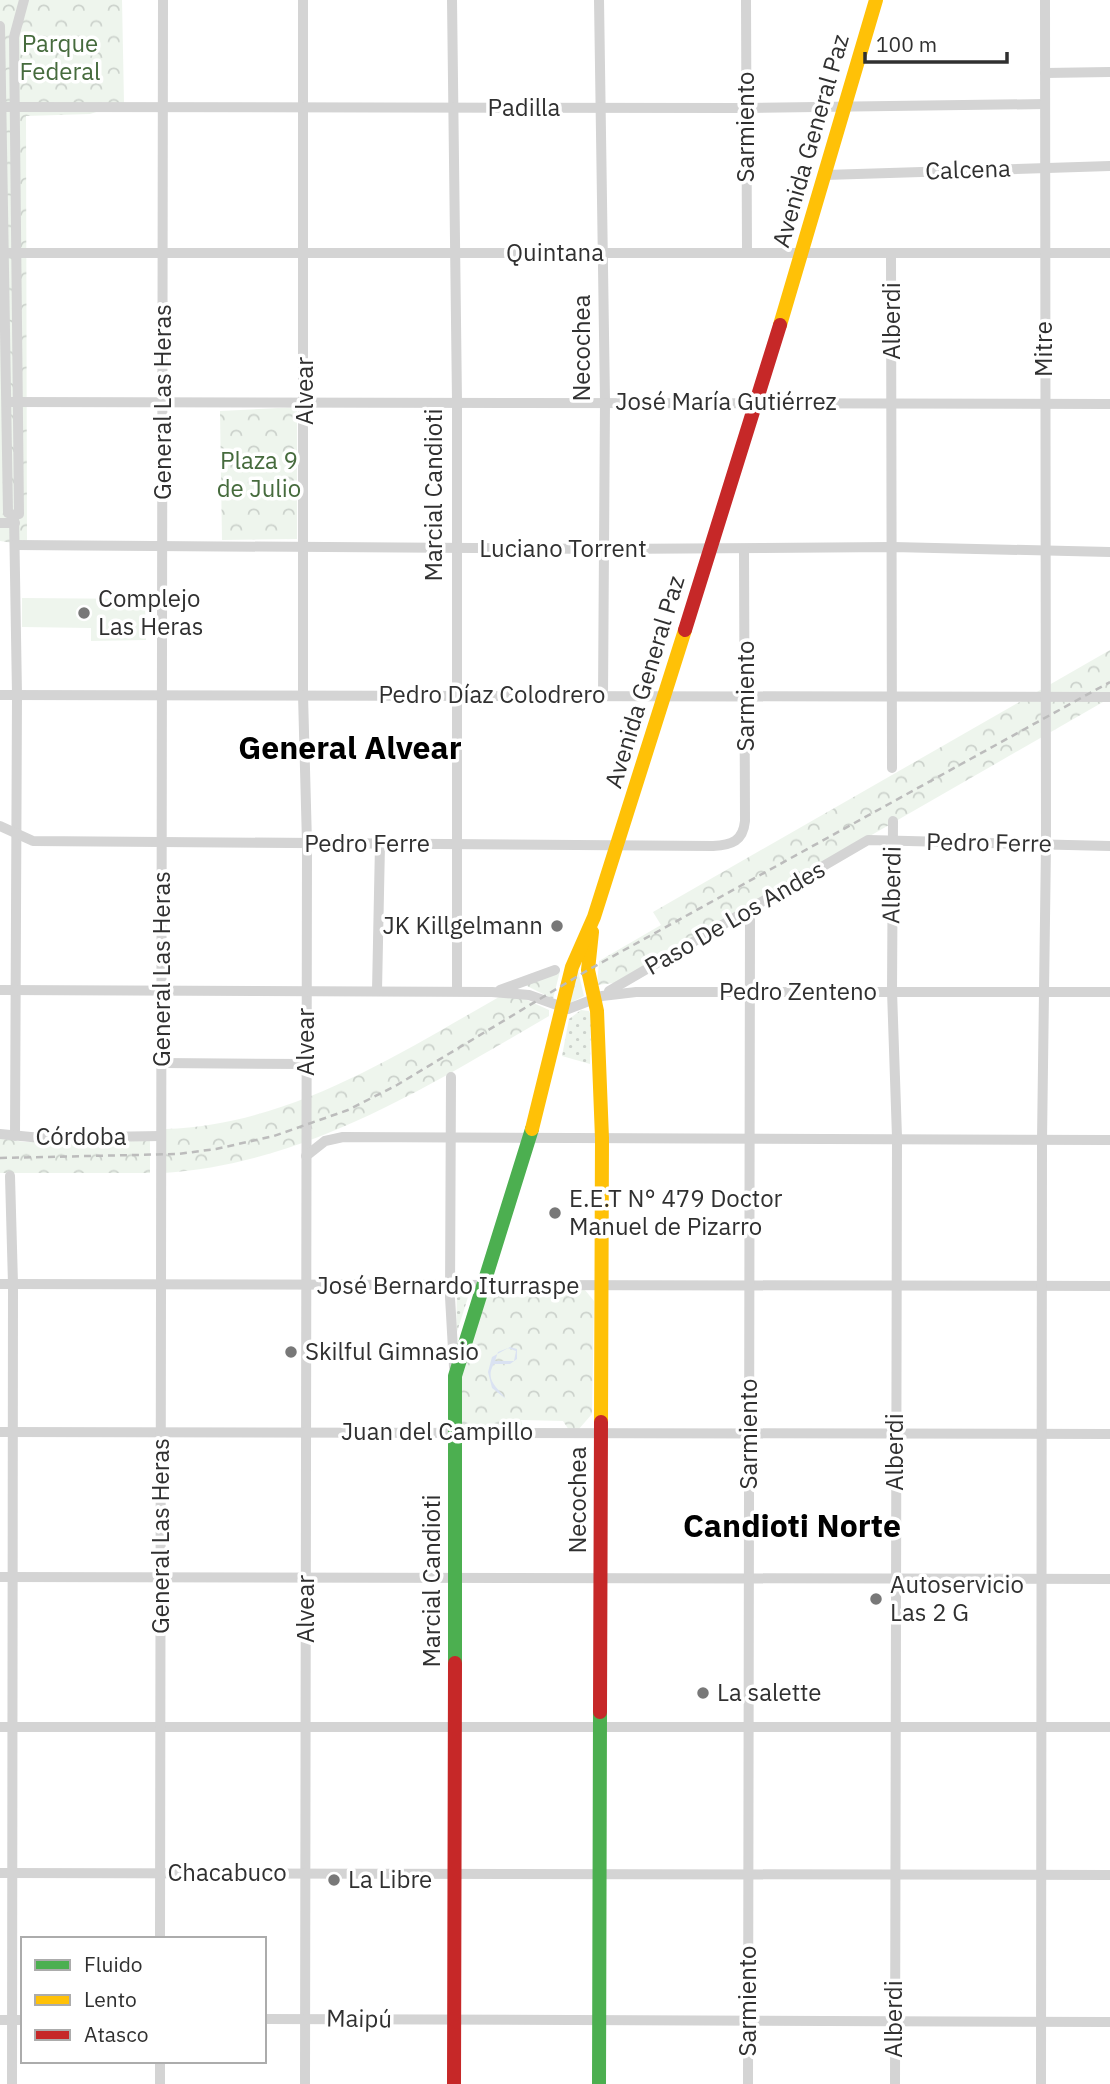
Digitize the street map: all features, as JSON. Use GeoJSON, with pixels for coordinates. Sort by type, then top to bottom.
{"type":"FeatureCollection","features":[{"type":"Feature","properties":{"kind":"main road","name":"Avenida General Paz"},"geometry":{"type":"LineString","coordinates":[[455,1376],[530,1138],[564,1009],[572,967],[594,917],[618,844],[802,254],[876,0]]}},
{"type":"Feature","properties":{"kind":"main road","name":"Necochea"},"geometry":{"type":"LineString","coordinates":[[594,917],[588,970],[598,997],[601,1138],[599,2084]]}},
{"type":"Feature","properties":{"kind":"main road","name":"Marcial Candioti"},"geometry":{"type":"LineString","coordinates":[[454,2084],[455,1376]]}},
{"type":"Feature","properties":{"kind":"street"},"geometry":{"type":"LineString","coordinates":[[12,402],[16,253],[15,28],[24,0]]}},
{"type":"Feature","properties":{"kind":"street","name":"General Las Heras"},"geometry":{"type":"LineString","coordinates":[[160,1937],[163,0]]}},
{"type":"Feature","properties":{"kind":"street","name":"Alvear"},"geometry":{"type":"LineString","coordinates":[[303,0],[303,695],[307,843],[305,2084]]}},
{"type":"Feature","properties":{"kind":"street","name":"Marcial Candioti"},"geometry":{"type":"LineString","coordinates":[[452,0],[457,401],[457,991]]}},
{"type":"Feature","properties":{"kind":"street","name":"Necochea"},"geometry":{"type":"LineString","coordinates":[[598,0],[598,108],[604,253],[603,696]]}},
{"type":"Feature","properties":{"kind":"street","name":"Sarmiento"},"geometry":{"type":"LineString","coordinates":[[746,0],[747,253]]}},
{"type":"Feature","properties":{"kind":"street","name":"Mitre"},"geometry":{"type":"LineString","coordinates":[[1041,2084],[1042,1140],[1046,845],[1045,0]]}},
{"type":"Feature","properties":{"kind":"street"},"geometry":{"type":"LineString","coordinates":[[0,26],[1,253],[19,514],[14,519],[0,523]]}},
{"type":"Feature","properties":{"kind":"street"},"geometry":{"type":"LineString","coordinates":[[1045,73],[1110,72]]}},
{"type":"Feature","properties":{"kind":"street","name":"Padilla"},"geometry":{"type":"LineString","coordinates":[[2,107],[746,108],[1045,104]]}},
{"type":"Feature","properties":{"kind":"street","name":"Calcena"},"geometry":{"type":"LineString","coordinates":[[825,174],[1110,166]]}},
{"type":"Feature","properties":{"kind":"street","name":"Quintana"},"geometry":{"type":"LineString","coordinates":[[1,253],[1110,253]]}},
{"type":"Feature","properties":{"kind":"street","name":"Alberdi"},"geometry":{"type":"LineString","coordinates":[[891,253],[892,768]]}},
{"type":"Feature","properties":{"kind":"street","name":"José María Gutiérrez"},"geometry":{"type":"LineString","coordinates":[[12,402],[1110,404]]}},
{"type":"Feature","properties":{"kind":"street"},"geometry":{"type":"LineString","coordinates":[[14,519],[17,695],[13,990],[15,1136]]}},
{"type":"Feature","properties":{"kind":"street","name":"Luciano Torrent"},"geometry":{"type":"LineString","coordinates":[[15,545],[604,549],[892,547],[1110,552]]}},
{"type":"Feature","properties":{"kind":"street","name":"Sarmiento"},"geometry":{"type":"LineString","coordinates":[[736,841],[743,834],[745,821],[744,549]]}},
{"type":"Feature","properties":{"kind":"street","name":"Pedro Díaz Colodrero"},"geometry":{"type":"LineString","coordinates":[[0,695],[1110,697]]}},
{"type":"Feature","properties":{"kind":"street","name":"Alberdi"},"geometry":{"type":"LineString","coordinates":[[893,821],[892,991],[897,1138],[897,1580],[893,1872],[895,2084]]}},
{"type":"Feature","properties":{"kind":"street","name":"Pedro Ferre"},"geometry":{"type":"LineString","coordinates":[[0,826],[33,841],[713,846],[736,841]]}},
{"type":"Feature","properties":{"kind":"street","name":"Pedro Ferre"},"geometry":{"type":"LineString","coordinates":[[868,840],[1110,846]]}},
{"type":"Feature","properties":{"kind":"street","name":"Paso De Los Andes"},"geometry":{"type":"LineString","coordinates":[[598,997],[868,840]]}},
{"type":"Feature","properties":{"kind":"street"},"geometry":{"type":"LineString","coordinates":[[377,991],[380,844]]}},
{"type":"Feature","properties":{"kind":"street","name":"Sarmiento"},"geometry":{"type":"LineString","coordinates":[[748,2084],[747,1138],[750,910]]}},
{"type":"Feature","properties":{"kind":"street"},"geometry":{"type":"LineString","coordinates":[[492,992],[555,970]]}},
{"type":"Feature","properties":{"kind":"street"},"geometry":{"type":"LineString","coordinates":[[0,990],[492,992],[529,995],[564,1009]]}},
{"type":"Feature","properties":{"kind":"street","name":"Pedro Zenteno"},"geometry":{"type":"LineString","coordinates":[[564,1009],[598,997],[636,992],[1110,992]]}},
{"type":"Feature","properties":{"kind":"street"},"geometry":{"type":"LineString","coordinates":[[161,1063],[306,1064]]}},
{"type":"Feature","properties":{"kind":"street","name":"Marcial Candioti"},"geometry":{"type":"LineString","coordinates":[[451,1077],[450,1285],[455,1376]]}},
{"type":"Feature","properties":{"kind":"street","name":"Córdoba"},"geometry":{"type":"LineString","coordinates":[[0,1134],[161,1136]]}},
{"type":"Feature","properties":{"kind":"street"},"geometry":{"type":"LineString","coordinates":[[306,1156],[325,1141],[344,1137],[1110,1140]]}},
{"type":"Feature","properties":{"kind":"street"},"geometry":{"type":"LineString","coordinates":[[10,1176],[13,1284],[13,1873],[18,2020],[12,2084]]}},
{"type":"Feature","properties":{"kind":"street","name":"José Bernardo Iturraspe"},"geometry":{"type":"LineString","coordinates":[[0,1284],[1110,1286]]}},
{"type":"Feature","properties":{"kind":"street","name":"Juan del Campillo"},"geometry":{"type":"LineString","coordinates":[[0,1432],[1110,1434]]}},
{"type":"Feature","properties":{"kind":"street"},"geometry":{"type":"LineString","coordinates":[[0,1577],[748,1580],[1110,1578]]}},
{"type":"Feature","properties":{"kind":"street"},"geometry":{"type":"LineString","coordinates":[[0,1727],[1110,1727]]}},
{"type":"Feature","properties":{"kind":"street","name":"Chacabuco"},"geometry":{"type":"LineString","coordinates":[[0,1873],[454,1871],[1110,1875]]}},
{"type":"Feature","properties":{"kind":"street","name":"Maipú"},"geometry":{"type":"LineString","coordinates":[[266,2019],[748,2023],[1110,2022]]}},
{"type":"Feature","properties":{"kind":"street"},"geometry":{"type":"LineString","coordinates":[[0,2020],[18,2020]]}},
{"type":"Feature","properties":{"kind":"street"},"geometry":{"type":"LineString","coordinates":[[160,2063],[160,2084]]}},
{"type":"Feature","properties":{"kind":"green space","name":"Parque Federal"},"geometry":{"type":"Polygon","coordinates":[[[0,0],[122,0],[124,103],[90,114],[26,116],[27,545],[0,541],[0,0]]]}},
{"type":"Feature","properties":{"kind":"green space","name":"Plaza 9 de Julio"},"geometry":{"type":"Polygon","coordinates":[[[297,407],[297,539],[222,540],[220,411],[297,407]]]}},
{"type":"Feature","properties":{"kind":"green space","name":"Complejo Las Heras"},"geometry":{"type":"Polygon","coordinates":[[[22,598],[145,599],[146,640],[91,641],[91,628],[22,627],[22,598]]]}},
{"type":"Feature","properties":{"kind":"green space"},"geometry":{"type":"Polygon","coordinates":[[[1110,650],[1110,698],[614,983],[597,985],[599,961],[661,925],[653,912],[1110,650]]]}},
{"type":"Feature","properties":{"kind":"green space"},"geometry":{"type":"Polygon","coordinates":[[[560,971],[553,999],[525,985],[560,971]]]}},
{"type":"Feature","properties":{"kind":"green space"},"geometry":{"type":"Polygon","coordinates":[[[578,971],[584,996],[570,1003],[573,975],[578,971]]]}},
{"type":"Feature","properties":{"kind":"green space"},"geometry":{"type":"Polygon","coordinates":[[[499,997],[525,999],[549,1010],[549,1016],[412,1094],[317,1137],[268,1154],[217,1166],[164,1173],[166,1129],[211,1125],[298,1101],[380,1064],[499,997]]]}},
{"type":"Feature","properties":{"kind":"green space"},"geometry":{"type":"Polygon","coordinates":[[[581,1010],[589,1011],[591,1015],[590,1064],[562,1056],[569,1019],[581,1010]]]}},
{"type":"Feature","properties":{"kind":"green space"},"geometry":{"type":"Polygon","coordinates":[[[0,1138],[24,1142],[150,1141],[150,1173],[0,1173],[0,1138]]]}},
{"type":"Feature","properties":{"kind":"green space"},"geometry":{"type":"Polygon","coordinates":[[[497,1289],[503,1289],[507,1297],[534,1296],[531,1289],[585,1290],[594,1301],[592,1414],[578,1430],[569,1430],[563,1421],[521,1420],[524,1430],[464,1429],[455,1398],[460,1363],[482,1297],[497,1289]]]}},
{"type":"Feature","properties":{"kind":"green space"},"geometry":{"type":"Polygon","coordinates":[[[457,1291],[470,1291],[456,1335],[457,1291]]]}},
{"type":"Feature","properties":{"kind":"water"},"geometry":{"type":"Polygon","coordinates":[[[508,1348],[517,1349],[517,1359],[510,1364],[494,1364],[491,1370],[493,1383],[506,1399],[492,1388],[488,1372],[492,1357],[497,1354],[495,1361],[514,1361],[516,1351],[508,1348]]]}},
{"type":"Feature","properties":{"kind":"railway"},"geometry":{"type":"LineString","coordinates":[[0,1158],[178,1154],[216,1149],[274,1136],[348,1110],[397,1085],[588,970],[1110,682]]}},
{"type":"Feature","properties":{"kind":"traffic: fast"},"geometry":{"type":"LineString","coordinates":[[455,1663],[455,1376],[532,1129]]}},
{"type":"Feature","properties":{"kind":"traffic: fast"},"geometry":{"type":"LineString","coordinates":[[599,2084],[600,1712]]}},
{"type":"Feature","properties":{"kind":"traffic: slow"},"geometry":{"type":"LineString","coordinates":[[780,325],[876,0]]}},
{"type":"Feature","properties":{"kind":"traffic: slow"},"geometry":{"type":"LineString","coordinates":[[532,1129],[572,967],[594,917],[685,630]]}},
{"type":"Feature","properties":{"kind":"traffic: slow"},"geometry":{"type":"LineString","coordinates":[[592,932],[588,970],[597,1011],[602,1138],[601,1422]]}},
{"type":"Feature","properties":{"kind":"traffic: jam"},"geometry":{"type":"LineString","coordinates":[[685,630],[780,325]]}},
{"type":"Feature","properties":{"kind":"traffic: jam"},"geometry":{"type":"LineString","coordinates":[[600,1712],[601,1422]]}},
{"type":"Feature","properties":{"kind":"traffic: jam"},"geometry":{"type":"LineString","coordinates":[[454,2084],[455,1663]]}},
{"type":"Feature","properties":{"kind":"place","name":"Complejo Las Heras"},"geometry":{"type":"Point","coordinates":[84,613]}},
{"type":"Feature","properties":{"kind":"place","name":"JK Killgelmann"},"geometry":{"type":"Point","coordinates":[557,926]}},
{"type":"Feature","properties":{"kind":"place","name":"E.E.T N° 479 Doctor Manuel de Pizarro"},"geometry":{"type":"Point","coordinates":[555,1213]}},
{"type":"Feature","properties":{"kind":"place","name":"Skilful Gimnasio"},"geometry":{"type":"Point","coordinates":[291,1352]}},
{"type":"Feature","properties":{"kind":"place","name":"Autoservicio Las 2 G"},"geometry":{"type":"Point","coordinates":[876,1599]}},
{"type":"Feature","properties":{"kind":"place","name":"La salette"},"geometry":{"type":"Point","coordinates":[703,1693]}},
{"type":"Feature","properties":{"kind":"place","name":"La Libre"},"geometry":{"type":"Point","coordinates":[334,1880]}},
{"type":"Feature","properties":{"kind":"district","name":"General Alvear"},"geometry":{"type":"Point","coordinates":[350,748]}},
{"type":"Feature","properties":{"kind":"district","name":"Candioti Norte"},"geometry":{"type":"Point","coordinates":[792,1526]}}]}
